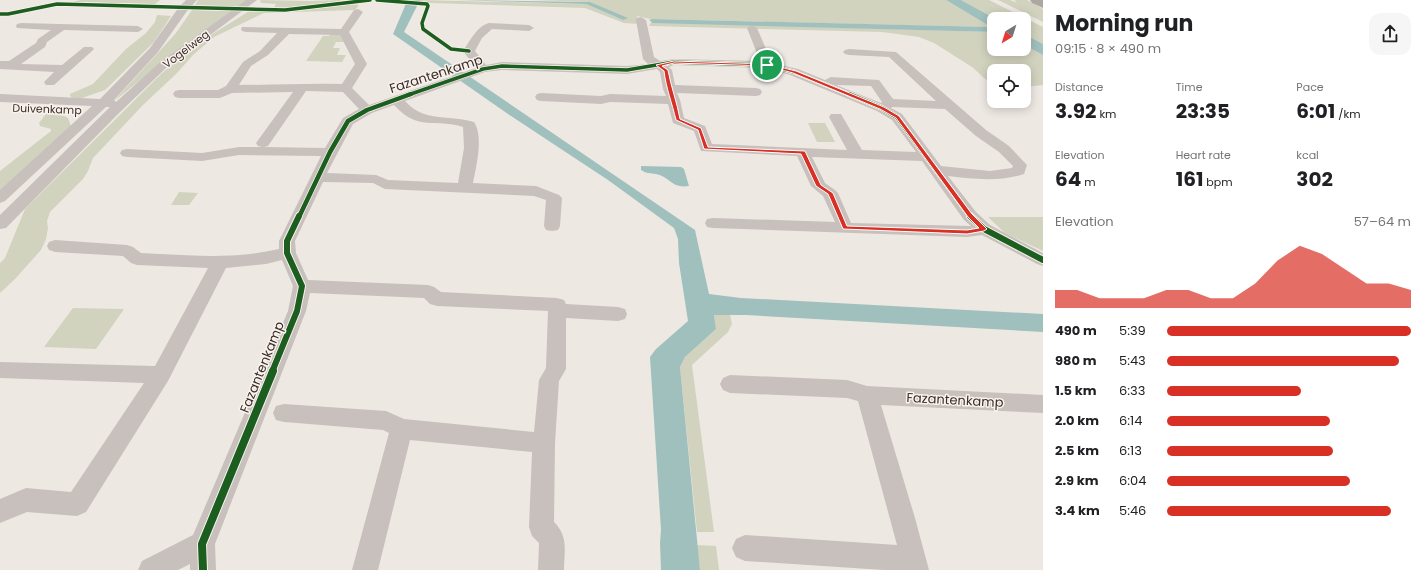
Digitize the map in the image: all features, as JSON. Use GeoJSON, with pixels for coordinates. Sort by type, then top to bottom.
{"type":"FeatureCollection","features":[{"type":"Feature","properties":{"kind":"highway"},"geometry":{"type":"LineString","coordinates":[[1036,0],[1043,4]]}},
{"type":"Feature","properties":{"kind":"street","name":"Vogelweg"},"geometry":{"type":"LineString","coordinates":[[0,224],[103,109],[127,77],[154,50],[183,9],[192,0]]}},
{"type":"Feature","properties":{"kind":"street","name":"Vogelweg"},"geometry":{"type":"LineString","coordinates":[[0,198],[103,109],[123,103],[162,66],[252,0]]}},
{"type":"Feature","properties":{"kind":"street"},"geometry":{"type":"LineString","coordinates":[[344,32],[358,12]]}},
{"type":"Feature","properties":{"kind":"street"},"geometry":{"type":"LineString","coordinates":[[640,20],[649,59],[666,70],[678,120],[700,129],[706,148],[926,157]]}},
{"type":"Feature","properties":{"kind":"street"},"geometry":{"type":"LineString","coordinates":[[21,26],[138,29]]}},
{"type":"Feature","properties":{"kind":"street","name":"Fazantenkamp"},"geometry":{"type":"LineString","coordinates":[[483,69],[469,51],[478,36],[489,26],[529,28]]}},
{"type":"Feature","properties":{"kind":"street"},"geometry":{"type":"LineString","coordinates":[[12,65],[41,45],[42,41],[62,27]]}},
{"type":"Feature","properties":{"kind":"street"},"geometry":{"type":"LineString","coordinates":[[752,28],[767,65]]}},
{"type":"Feature","properties":{"kind":"street"},"geometry":{"type":"LineString","coordinates":[[246,29],[344,32]]}},
{"type":"Feature","properties":{"kind":"street"},"geometry":{"type":"LineString","coordinates":[[230,89],[247,64],[264,53],[284,31]]}},
{"type":"Feature","properties":{"kind":"street"},"geometry":{"type":"LineString","coordinates":[[344,32],[361,64],[346,88]]}},
{"type":"Feature","properties":{"kind":"street"},"geometry":{"type":"LineString","coordinates":[[50,82],[88,49]]}},
{"type":"Feature","properties":{"kind":"street"},"geometry":{"type":"LineString","coordinates":[[849,52],[892,54],[948,105],[981,133],[1004,149],[1020,165],[1019,172],[1012,174],[981,175],[936,170]]}},
{"type":"Feature","properties":{"kind":"street","name":"Fazantenkamp"},"geometry":{"type":"LineString","coordinates":[[287,253],[288,241],[330,152],[348,121],[367,110],[483,69],[511,66],[627,70],[674,62],[767,65],[794,72],[886,106],[948,105]]}},
{"type":"Feature","properties":{"kind":"street"},"geometry":{"type":"LineString","coordinates":[[0,65],[65,69]]}},
{"type":"Feature","properties":{"kind":"street","name":"Duivenkamp"},"geometry":{"type":"LineString","coordinates":[[0,98],[61,101],[84,99],[105,92],[127,77]]}},
{"type":"Feature","properties":{"kind":"street","name":"Fazantenkamp"},"geometry":{"type":"LineString","coordinates":[[831,81],[876,83],[886,106],[897,117],[970,216],[984,229],[1003,241],[1043,260]]}},
{"type":"Feature","properties":{"kind":"street"},"geometry":{"type":"LineString","coordinates":[[263,143],[302,87]]}},
{"type":"Feature","properties":{"kind":"street"},"geometry":{"type":"LineString","coordinates":[[179,94],[220,94],[230,89],[280,89],[302,87],[346,88],[367,110]]}},
{"type":"Feature","properties":{"kind":"street"},"geometry":{"type":"LineString","coordinates":[[540,97],[600,100],[610,98],[756,92]]}},
{"type":"Feature","properties":{"kind":"street","name":"Fazantenkamp"},"geometry":{"type":"LineString","coordinates":[[396,99],[408,112],[419,118],[460,121],[469,125],[471,132],[465,188]]}},
{"type":"Feature","properties":{"kind":"street","name":"Duivenkamp"},"geometry":{"type":"LineString","coordinates":[[61,101],[103,109]]}},
{"type":"Feature","properties":{"kind":"street","name":"Duivenkamp"},"geometry":{"type":"LineString","coordinates":[[0,107],[103,109]]}},
{"type":"Feature","properties":{"kind":"street"},"geometry":{"type":"LineString","coordinates":[[836,117],[857,154]]}},
{"type":"Feature","properties":{"kind":"street"},"geometry":{"type":"LineString","coordinates":[[127,153],[202,157],[240,151],[330,152]]}},
{"type":"Feature","properties":{"kind":"street"},"geometry":{"type":"LineString","coordinates":[[803,152],[819,186],[830,193],[845,228]]}},
{"type":"Feature","properties":{"kind":"street"},"geometry":{"type":"LineString","coordinates":[[319,177],[376,179],[385,184],[536,191],[554,198],[552,226]]}},
{"type":"Feature","properties":{"kind":"street"},"geometry":{"type":"LineString","coordinates":[[713,223],[967,232],[984,229]]}},
{"type":"Feature","properties":{"kind":"street"},"geometry":{"type":"LineString","coordinates":[[55,246],[127,251],[137,259],[220,263],[266,258],[287,253],[302,286],[428,292],[436,299],[557,305],[556,369],[549,380],[544,443],[541,527],[552,538],[551,570]]}},
{"type":"Feature","properties":{"kind":"street"},"geometry":{"type":"LineString","coordinates":[[0,511],[26,500],[77,504],[161,375],[220,263]]}},
{"type":"Feature","properties":{"kind":"street","name":"Fazantenkamp"},"geometry":{"type":"LineString","coordinates":[[203,570],[202,544],[297,311],[302,286]]}},
{"type":"Feature","properties":{"kind":"street"},"geometry":{"type":"LineString","coordinates":[[557,311],[618,314]]}},
{"type":"Feature","properties":{"kind":"street"},"geometry":{"type":"LineString","coordinates":[[0,370],[161,375]]}},
{"type":"Feature","properties":{"kind":"street","name":"Fazantenkamp"},"geometry":{"type":"LineString","coordinates":[[730,384],[847,389],[867,395],[1043,404]]}},
{"type":"Feature","properties":{"kind":"street"},"geometry":{"type":"LineString","coordinates":[[746,548],[914,565],[903,518],[867,395]]}},
{"type":"Feature","properties":{"kind":"street"},"geometry":{"type":"LineString","coordinates":[[284,413],[386,421],[401,429],[544,443]]}},
{"type":"Feature","properties":{"kind":"street"},"geometry":{"type":"LineString","coordinates":[[365,570],[401,429]]}},
{"type":"Feature","properties":{"kind":"street"},"geometry":{"type":"LineString","coordinates":[[151,570],[202,544]]}},
{"type":"Feature","properties":{"kind":"green space"},"geometry":{"type":"Polygon","coordinates":[[[80,0],[160,0],[155,4],[73,2],[80,0]]]}},
{"type":"Feature","properties":{"kind":"green space"},"geometry":{"type":"Polygon","coordinates":[[[198,0],[247,0],[236,8],[194,7],[198,0]]]}},
{"type":"Feature","properties":{"kind":"green space"},"geometry":{"type":"Polygon","coordinates":[[[260,0],[340,1],[315,7],[273,9],[276,4],[261,3],[260,0]]]}},
{"type":"Feature","properties":{"kind":"green space"},"geometry":{"type":"Polygon","coordinates":[[[531,0],[946,0],[987,25],[987,27],[650,19],[637,16],[638,24],[624,23],[585,8],[431,3],[419,1],[586,4],[623,20],[590,2],[531,0]]]}},
{"type":"Feature","properties":{"kind":"green space"},"geometry":{"type":"Polygon","coordinates":[[[961,0],[989,0],[1013,12],[987,12],[987,14],[961,0]]]}},
{"type":"Feature","properties":{"kind":"green space"},"geometry":{"type":"Polygon","coordinates":[[[998,0],[1010,0],[1017,2],[1014,0],[1027,0],[1043,9],[1043,22],[1031,16],[1031,12],[1023,12],[998,0]]]}},
{"type":"Feature","properties":{"kind":"green space"},"geometry":{"type":"Polygon","coordinates":[[[351,4],[359,5],[355,10],[264,13],[214,37],[193,55],[176,74],[143,105],[93,158],[83,179],[50,212],[47,221],[48,228],[46,239],[41,250],[0,293],[0,263],[5,258],[25,209],[162,73],[206,38],[251,10],[289,12],[351,4]]]}},
{"type":"Feature","properties":{"kind":"green space"},"geometry":{"type":"Polygon","coordinates":[[[192,10],[231,11],[169,57],[113,102],[176,33],[192,10]]]}},
{"type":"Feature","properties":{"kind":"green space"},"geometry":{"type":"Polygon","coordinates":[[[157,15],[171,16],[154,42],[105,90],[82,98],[74,99],[70,96],[70,94],[93,84],[126,49],[146,33],[155,22],[157,15]]]}},
{"type":"Feature","properties":{"kind":"green space"},"geometry":{"type":"Polygon","coordinates":[[[1031,21],[1043,27],[1043,44],[1031,38],[1031,21]]]}},
{"type":"Feature","properties":{"kind":"green space"},"geometry":{"type":"Polygon","coordinates":[[[651,22],[987,32],[987,56],[1031,56],[1031,49],[1043,55],[1043,85],[1031,86],[1031,64],[987,64],[987,81],[972,67],[934,43],[919,37],[882,32],[649,26],[651,22]]]}},
{"type":"Feature","properties":{"kind":"green space"},"geometry":{"type":"Polygon","coordinates":[[[331,33],[339,33],[344,42],[336,42],[333,48],[340,48],[337,55],[346,55],[342,62],[306,61],[323,36],[329,36],[331,33]]]}},
{"type":"Feature","properties":{"kind":"green space"},"geometry":{"type":"Polygon","coordinates":[[[46,114],[64,116],[68,118],[71,126],[0,191],[0,171],[51,131],[51,129],[40,126],[39,123],[46,114]]]}},
{"type":"Feature","properties":{"kind":"green space"},"geometry":{"type":"Polygon","coordinates":[[[808,123],[825,123],[835,142],[817,142],[808,123]]]}},
{"type":"Feature","properties":{"kind":"green space"},"geometry":{"type":"Polygon","coordinates":[[[179,192],[198,193],[189,205],[171,205],[179,192]]]}},
{"type":"Feature","properties":{"kind":"green space"},"geometry":{"type":"Polygon","coordinates":[[[988,217],[1043,217],[1043,251],[1005,233],[988,217]]]}},
{"type":"Feature","properties":{"kind":"green space"},"geometry":{"type":"Polygon","coordinates":[[[73,308],[124,309],[96,349],[44,347],[73,308]]]}},
{"type":"Feature","properties":{"kind":"green space"},"geometry":{"type":"Polygon","coordinates":[[[714,315],[730,315],[732,324],[728,332],[692,365],[714,532],[697,532],[680,367],[685,357],[716,329],[714,315]]]}},
{"type":"Feature","properties":{"kind":"green space"},"geometry":{"type":"Polygon","coordinates":[[[697,545],[716,546],[719,570],[700,570],[697,545]]]}},
{"type":"Feature","properties":{"kind":"water"},"geometry":{"type":"Polygon","coordinates":[[[405,0],[420,0],[404,32],[695,230],[709,294],[741,298],[1043,314],[1043,332],[746,315],[714,315],[716,329],[685,357],[680,367],[700,570],[661,570],[661,530],[650,357],[656,349],[688,321],[679,263],[678,239],[674,228],[608,180],[508,114],[393,34],[405,6],[405,0]]]}},
{"type":"Feature","properties":{"kind":"water"},"geometry":{"type":"Polygon","coordinates":[[[455,0],[590,2],[628,18],[623,20],[586,4],[455,0]]]}},
{"type":"Feature","properties":{"kind":"water"},"geometry":{"type":"Polygon","coordinates":[[[946,0],[961,0],[987,14],[987,25],[946,0]]]}},
{"type":"Feature","properties":{"kind":"water"},"geometry":{"type":"Polygon","coordinates":[[[649,20],[987,27],[987,32],[653,23],[649,20]]]}},
{"type":"Feature","properties":{"kind":"water"},"geometry":{"type":"Polygon","coordinates":[[[1031,38],[1043,44],[1043,55],[1031,49],[1031,38]]]}},
{"type":"Feature","properties":{"kind":"water"},"geometry":{"type":"Polygon","coordinates":[[[641,166],[681,167],[684,169],[689,186],[679,186],[661,176],[645,172],[641,170],[641,166]]]}},
{"type":"Feature","properties":{"kind":"cycle path"},"geometry":{"type":"LineString","coordinates":[[0,14],[8,14],[57,4],[285,10],[370,0]]}},
{"type":"Feature","properties":{"kind":"cycle path"},"geometry":{"type":"LineString","coordinates":[[377,0],[427,4],[428,6],[422,23],[423,29],[451,49],[469,51]]}},
{"type":"Feature","properties":{"kind":"cycle path"},"geometry":{"type":"LineString","coordinates":[[203,570],[202,544],[297,311],[302,286],[287,253],[287,241],[330,152],[348,121],[367,110],[483,69],[502,66],[627,70],[674,62],[767,65],[794,72],[882,108],[897,117],[970,216],[984,229],[1043,260]]}},
{"type":"Feature","properties":{"kind":"route"},"geometry":{"type":"LineString","coordinates":[[674,62],[767,65],[780,67],[794,72],[882,108],[897,117],[970,216],[984,229],[967,232],[845,228],[830,193],[819,186],[803,152],[706,148],[700,129],[678,120],[674,100],[669,89],[666,70],[658,65],[674,62]]}}]}
